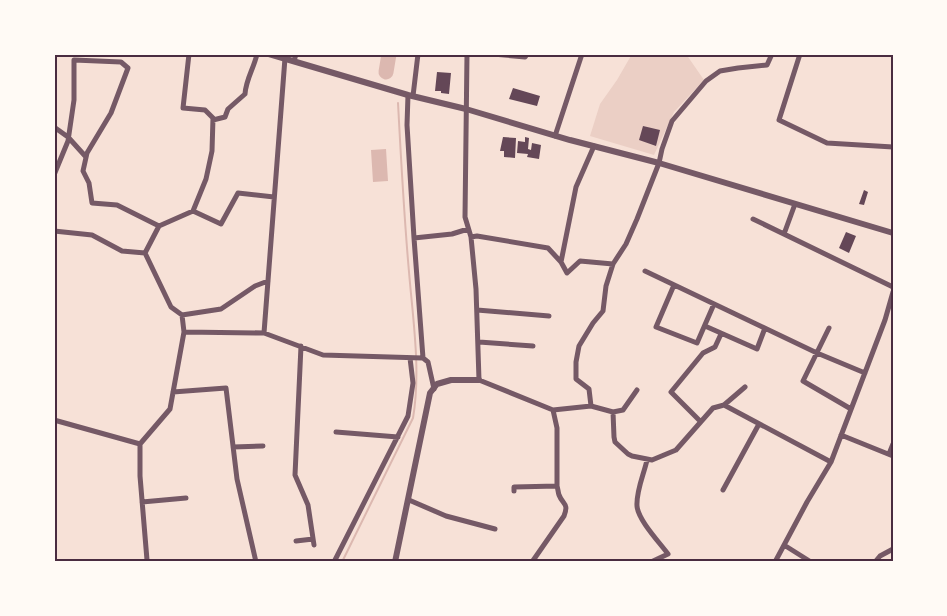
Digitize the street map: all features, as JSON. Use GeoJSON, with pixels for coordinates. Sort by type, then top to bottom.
{"type":"FeatureCollection","features":[{"type":"Feature","properties":{"kind":"street"},"geometry":{"type":"LineString","coordinates":[[145,253],[159,226],[193,211],[207,179],[212,151],[213,118],[205,110],[183,108],[189,54]]}},
{"type":"Feature","properties":{"kind":"street"},"geometry":{"type":"LineString","coordinates":[[213,120],[225,117],[228,109],[245,94],[257,54]]}},
{"type":"Feature","properties":{"kind":"street"},"geometry":{"type":"LineString","coordinates":[[269,54],[295,58],[411,95],[659,163],[893,232]]}},
{"type":"Feature","properties":{"kind":"street"},"geometry":{"type":"LineString","coordinates":[[418,54],[406,126],[423,358]]}},
{"type":"Feature","properties":{"kind":"street"},"geometry":{"type":"LineString","coordinates":[[467,54],[465,217],[471,237],[479,342],[479,380]]}},
{"type":"Feature","properties":{"kind":"street"},"geometry":{"type":"LineString","coordinates":[[493,54],[525,57],[527,54]]}},
{"type":"Feature","properties":{"kind":"street"},"geometry":{"type":"LineString","coordinates":[[555,136],[582,54]]}},
{"type":"Feature","properties":{"kind":"street"},"geometry":{"type":"LineString","coordinates":[[591,406],[589,389],[576,379],[579,346],[603,311],[606,286],[613,264],[626,244],[659,163],[672,121],[706,81],[720,71],[766,65],[772,54]]}},
{"type":"Feature","properties":{"kind":"street"},"geometry":{"type":"LineString","coordinates":[[800,54],[779,120],[827,143],[893,147]]}},
{"type":"Feature","properties":{"kind":"street"},"geometry":{"type":"LineString","coordinates":[[54,175],[68,141],[74,100],[74,57],[121,62],[128,68],[111,113],[86,157],[82,171],[89,183],[92,203],[117,205],[159,226]]}},
{"type":"Feature","properties":{"kind":"street"},"geometry":{"type":"LineString","coordinates":[[264,333],[285,58]]}},
{"type":"Feature","properties":{"kind":"street"},"geometry":{"type":"LineString","coordinates":[[54,127],[68,137],[86,157]]}},
{"type":"Feature","properties":{"kind":"street"},"geometry":{"type":"LineString","coordinates":[[561,262],[576,186],[594,146]]}},
{"type":"Feature","properties":{"kind":"street"},"geometry":{"type":"LineString","coordinates":[[193,211],[221,224],[238,193],[274,197]]}},
{"type":"Feature","properties":{"kind":"street"},"geometry":{"type":"LineString","coordinates":[[784,234],[795,204]]}},
{"type":"Feature","properties":{"kind":"street"},"geometry":{"type":"LineString","coordinates":[[753,219],[893,289],[885,320],[831,462],[775,562]]}},
{"type":"Feature","properties":{"kind":"street"},"geometry":{"type":"LineString","coordinates":[[414,238],[452,234],[468,229]]}},
{"type":"Feature","properties":{"kind":"street"},"geometry":{"type":"LineString","coordinates":[[54,231],[92,235],[122,250],[145,253]]}},
{"type":"Feature","properties":{"kind":"street"},"geometry":{"type":"LineString","coordinates":[[471,237],[477,236],[548,249],[561,262],[567,273],[580,261],[613,264]]}},
{"type":"Feature","properties":{"kind":"street"},"geometry":{"type":"LineString","coordinates":[[145,253],[171,307],[182,315],[221,309],[255,286],[268,281]]}},
{"type":"Feature","properties":{"kind":"street"},"geometry":{"type":"LineString","coordinates":[[645,271],[817,353],[865,373]]}},
{"type":"Feature","properties":{"kind":"street"},"geometry":{"type":"LineString","coordinates":[[674,285],[656,327],[698,343],[714,304]]}},
{"type":"Feature","properties":{"kind":"street"},"geometry":{"type":"LineString","coordinates":[[477,310],[549,316]]}},
{"type":"Feature","properties":{"kind":"street"},"geometry":{"type":"LineString","coordinates":[[146,562],[140,444],[170,409],[184,332],[182,315]]}},
{"type":"Feature","properties":{"kind":"street"},"geometry":{"type":"LineString","coordinates":[[705,326],[757,349],[765,328]]}},
{"type":"Feature","properties":{"kind":"street"},"geometry":{"type":"LineString","coordinates":[[829,328],[803,381],[851,409]]}},
{"type":"Feature","properties":{"kind":"street"},"geometry":{"type":"LineString","coordinates":[[184,332],[264,333],[323,355],[423,358],[428,362],[434,389]]}},
{"type":"Feature","properties":{"kind":"street"},"geometry":{"type":"LineString","coordinates":[[700,421],[671,392],[703,353],[715,347],[721,334]]}},
{"type":"Feature","properties":{"kind":"street"},"geometry":{"type":"LineString","coordinates":[[479,342],[533,346]]}},
{"type":"Feature","properties":{"kind":"street"},"geometry":{"type":"LineString","coordinates":[[296,541],[313,542],[308,505],[295,475],[301,346]]}},
{"type":"Feature","properties":{"kind":"street"},"geometry":{"type":"LineString","coordinates":[[334,562],[408,417],[413,383],[410,358]]}},
{"type":"Feature","properties":{"kind":"street"},"geometry":{"type":"LineString","coordinates":[[395,562],[430,393],[437,384],[451,380],[479,380],[554,410],[591,406],[613,412],[623,410],[637,390]]}},
{"type":"Feature","properties":{"kind":"street"},"geometry":{"type":"LineString","coordinates":[[613,412],[615,442],[628,454],[652,460],[676,450],[713,408],[724,405],[745,387]]}},
{"type":"Feature","properties":{"kind":"street"},"geometry":{"type":"LineString","coordinates":[[173,392],[226,388],[237,479],[256,562]]}},
{"type":"Feature","properties":{"kind":"street"},"geometry":{"type":"LineString","coordinates":[[724,405],[831,462]]}},
{"type":"Feature","properties":{"kind":"street"},"geometry":{"type":"LineString","coordinates":[[531,562],[564,516],[567,506],[559,495],[557,486],[557,428],[554,410]]}},
{"type":"Feature","properties":{"kind":"street"},"geometry":{"type":"LineString","coordinates":[[54,420],[140,444]]}},
{"type":"Feature","properties":{"kind":"street"},"geometry":{"type":"LineString","coordinates":[[723,490],[759,423]]}},
{"type":"Feature","properties":{"kind":"street"},"geometry":{"type":"LineString","coordinates":[[336,432],[398,437]]}},
{"type":"Feature","properties":{"kind":"street"},"geometry":{"type":"LineString","coordinates":[[841,435],[891,455],[893,444]]}},
{"type":"Feature","properties":{"kind":"street"},"geometry":{"type":"LineString","coordinates":[[233,447],[263,446]]}},
{"type":"Feature","properties":{"kind":"street"},"geometry":{"type":"LineString","coordinates":[[647,460],[637,508],[642,519],[668,554],[651,562]]}},
{"type":"Feature","properties":{"kind":"street"},"geometry":{"type":"LineString","coordinates":[[514,491],[514,487],[557,486]]}},
{"type":"Feature","properties":{"kind":"street"},"geometry":{"type":"LineString","coordinates":[[142,502],[186,498]]}},
{"type":"Feature","properties":{"kind":"street"},"geometry":{"type":"LineString","coordinates":[[408,500],[446,516],[495,529]]}},
{"type":"Feature","properties":{"kind":"street"},"geometry":{"type":"LineString","coordinates":[[784,545],[811,562]]}},
{"type":"Feature","properties":{"kind":"street"},"geometry":{"type":"LineString","coordinates":[[875,562],[880,555],[893,549]]}},
{"type":"Feature","properties":{"kind":"shaded area"},"geometry":{"type":"Polygon","coordinates":[[[632,54],[686,54],[704,80],[674,112],[654,155],[590,136],[600,104],[632,54]]]}},
{"type":"Feature","properties":{"kind":"shaded area"},"geometry":{"type":"Polygon","coordinates":[[[386,149],[388,181],[373,182],[371,150],[386,149]]]}},
{"type":"Feature","properties":{"kind":"building"},"geometry":{"type":"Polygon","coordinates":[[[437,72],[451,73],[449,94],[435,91],[437,72]]]}},
{"type":"Feature","properties":{"kind":"building"},"geometry":{"type":"Polygon","coordinates":[[[513,88],[540,96],[537,106],[509,99],[513,88]]]}},
{"type":"Feature","properties":{"kind":"building"},"geometry":{"type":"Polygon","coordinates":[[[643,126],[660,130],[656,146],[639,140],[643,126]]]}},
{"type":"Feature","properties":{"kind":"building"},"geometry":{"type":"Polygon","coordinates":[[[503,137],[516,138],[515,158],[504,157],[504,151],[500,151],[503,137]]]}},
{"type":"Feature","properties":{"kind":"building"},"geometry":{"type":"Polygon","coordinates":[[[525,137],[529,138],[528,149],[531,150],[532,143],[541,145],[539,159],[527,157],[528,154],[517,153],[518,141],[525,142],[525,137]]]}},
{"type":"Feature","properties":{"kind":"building"},"geometry":{"type":"Polygon","coordinates":[[[864,190],[868,192],[864,205],[859,204],[864,190]]]}},
{"type":"Feature","properties":{"kind":"building"},"geometry":{"type":"Polygon","coordinates":[[[846,232],[856,236],[849,253],[839,248],[846,232]]]}},
{"type":"Feature","properties":{"kind":"waterway"},"geometry":{"type":"LineString","coordinates":[[386,72],[389,54]]}},
{"type":"Feature","properties":{"kind":"waterway"},"geometry":{"type":"LineString","coordinates":[[342,562],[413,418],[416,345],[398,103]]}}]}
